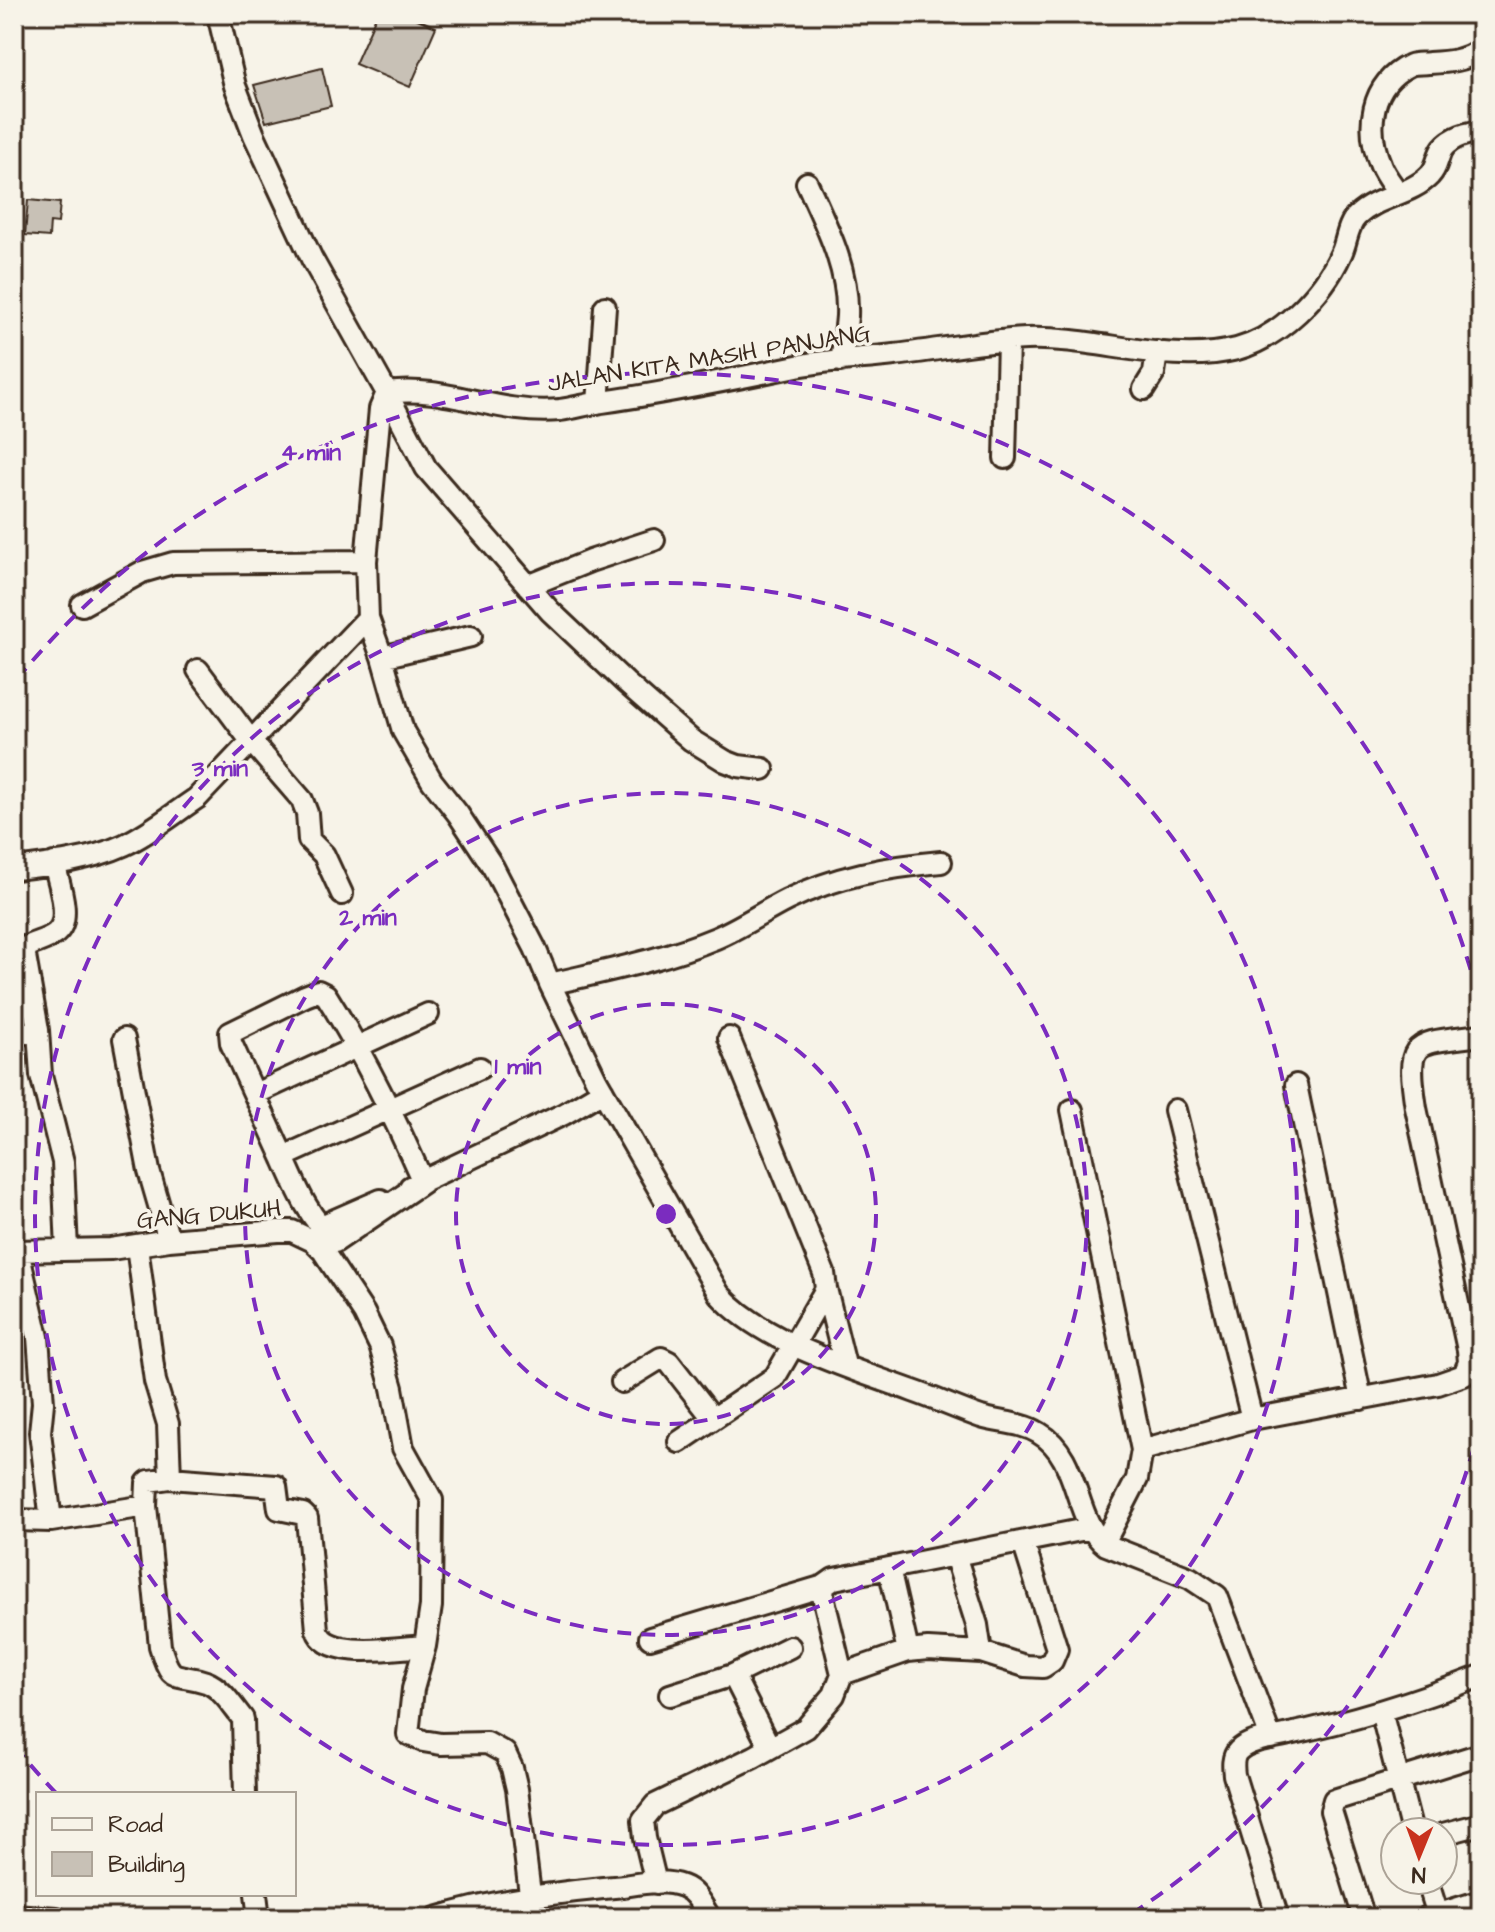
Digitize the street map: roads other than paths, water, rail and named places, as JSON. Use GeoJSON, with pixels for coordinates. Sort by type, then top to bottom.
{"type":"FeatureCollection","features":[{"type":"Feature","properties":{"kind":"street"},"geometry":{"type":"LineString","coordinates":[[218,14],[235,86],[254,135],[312,259],[426,468],[550,611],[615,673],[691,740],[725,761],[763,769]]}},
{"type":"Feature","properties":{"kind":"street"},"geometry":{"type":"LineString","coordinates":[[1398,193],[1381,167],[1372,128],[1373,109],[1381,88],[1411,65],[1458,61],[1471,57],[1481,49]]}},
{"type":"Feature","properties":{"kind":"street","name":"JALAN KITA MASIH PANJANG"},"geometry":{"type":"LineString","coordinates":[[387,393],[410,390],[436,392],[514,410],[553,410],[639,397],[795,366],[1008,341],[1049,339],[1157,352],[1232,350],[1282,328],[1332,272],[1352,221],[1360,213],[1423,182],[1433,173],[1442,149],[1462,135],[1481,132]]}},
{"type":"Feature","properties":{"kind":"street"},"geometry":{"type":"LineString","coordinates":[[807,183],[833,240],[846,290],[847,316],[841,361]]}},
{"type":"Feature","properties":{"kind":"street"},"geometry":{"type":"LineString","coordinates":[[598,403],[605,307]]}},
{"type":"Feature","properties":{"kind":"street"},"geometry":{"type":"LineString","coordinates":[[1005,458],[1008,341]]}},
{"type":"Feature","properties":{"kind":"street"},"geometry":{"type":"LineString","coordinates":[[1144,389],[1154,373],[1157,352]]}},
{"type":"Feature","properties":{"kind":"street"},"geometry":{"type":"LineString","coordinates":[[387,393],[380,409],[366,561],[368,618],[403,731],[432,781],[493,867],[600,1086],[719,1294],[732,1309],[759,1328],[793,1344],[985,1418],[1039,1432],[1049,1439],[1065,1461],[1097,1536]]}},
{"type":"Feature","properties":{"kind":"street"},"geometry":{"type":"LineString","coordinates":[[528,586],[654,540]]}},
{"type":"Feature","properties":{"kind":"street"},"geometry":{"type":"LineString","coordinates":[[82,605],[142,572],[173,563],[366,561]]}},
{"type":"Feature","properties":{"kind":"street"},"geometry":{"type":"LineString","coordinates":[[14,869],[114,849],[145,835],[197,798],[368,618]]}},
{"type":"Feature","properties":{"kind":"street"},"geometry":{"type":"LineString","coordinates":[[382,657],[471,636]]}},
{"type":"Feature","properties":{"kind":"street"},"geometry":{"type":"LineString","coordinates":[[198,670],[251,741],[302,800],[307,813],[309,840],[324,855],[342,894]]}},
{"type":"Feature","properties":{"kind":"street"},"geometry":{"type":"LineString","coordinates":[[550,984],[662,957],[717,938],[787,900],[831,881],[880,868],[941,862]]}},
{"type":"Feature","properties":{"kind":"street"},"geometry":{"type":"LineString","coordinates":[[54,863],[63,920],[54,935],[28,945],[25,952],[38,1030],[41,1075],[63,1162],[67,1250]]}},
{"type":"Feature","properties":{"kind":"street"},"geometry":{"type":"LineString","coordinates":[[423,1182],[392,1110],[359,1046],[326,995],[318,991],[305,996],[230,1033],[231,1043],[303,1202],[319,1227],[335,1242],[423,1182],[564,1114],[600,1086]]}},
{"type":"Feature","properties":{"kind":"street"},"geometry":{"type":"LineString","coordinates":[[255,1094],[428,1014]]}},
{"type":"Feature","properties":{"kind":"street"},"geometry":{"type":"LineString","coordinates":[[14,1035],[38,1030]]}},
{"type":"Feature","properties":{"kind":"street"},"geometry":{"type":"LineString","coordinates":[[1142,1450],[1252,1419],[1460,1378],[1467,1369],[1468,1350],[1410,1069],[1411,1058],[1419,1047],[1432,1041],[1481,1035]]}},
{"type":"Feature","properties":{"kind":"street"},"geometry":{"type":"LineString","coordinates":[[729,1038],[824,1273],[845,1365]]}},
{"type":"Feature","properties":{"kind":"street"},"geometry":{"type":"LineString","coordinates":[[124,1039],[149,1171],[169,1240]]}},
{"type":"Feature","properties":{"kind":"street"},"geometry":{"type":"LineString","coordinates":[[283,1157],[480,1068]]}},
{"type":"Feature","properties":{"kind":"street"},"geometry":{"type":"LineString","coordinates":[[1296,1085],[1361,1399]]}},
{"type":"Feature","properties":{"kind":"street"},"geometry":{"type":"LineString","coordinates":[[1072,1110],[1142,1450],[1137,1479],[1097,1536]]}},
{"type":"Feature","properties":{"kind":"street"},"geometry":{"type":"LineString","coordinates":[[1175,1110],[1252,1419]]}},
{"type":"Feature","properties":{"kind":"street","name":"GANG DUKUH"},"geometry":{"type":"LineString","coordinates":[[16,1251],[137,1246],[169,1240],[292,1231],[313,1241],[323,1251],[364,1313],[384,1360],[403,1448],[432,1500],[433,1576],[425,1646],[413,1689],[408,1734],[441,1744],[487,1743],[505,1753],[517,1789],[530,1895]]}},
{"type":"Feature","properties":{"kind":"street"},"geometry":{"type":"LineString","coordinates":[[137,1246],[155,1381],[168,1424],[170,1478]]}},
{"type":"Feature","properties":{"kind":"street"},"geometry":{"type":"LineString","coordinates":[[16,1251],[38,1337],[43,1403],[40,1432],[51,1521]]}},
{"type":"Feature","properties":{"kind":"street"},"geometry":{"type":"LineString","coordinates":[[679,1442],[775,1377],[826,1289]]}},
{"type":"Feature","properties":{"kind":"street"},"geometry":{"type":"LineString","coordinates":[[622,1382],[661,1358],[669,1362],[712,1417]]}},
{"type":"Feature","properties":{"kind":"street"},"geometry":{"type":"LineString","coordinates":[[245,1792],[243,1719],[215,1687],[207,1682],[180,1678],[171,1672],[160,1646],[146,1506],[148,1481],[170,1478],[276,1486],[279,1509],[306,1516],[318,1635],[332,1647],[351,1650],[425,1646]]}},
{"type":"Feature","properties":{"kind":"street"},"geometry":{"type":"LineString","coordinates":[[14,1520],[51,1521],[146,1506]]}},
{"type":"Feature","properties":{"kind":"street"},"geometry":{"type":"LineString","coordinates":[[650,1638],[824,1586],[834,1579],[1023,1542],[1097,1536],[1190,1578],[1217,1596],[1271,1738]]}},
{"type":"Feature","properties":{"kind":"street"},"geometry":{"type":"LineString","coordinates":[[842,1674],[908,1651],[928,1649],[981,1652],[1025,1666],[1043,1667],[1052,1661],[1057,1649],[1023,1542]]}},
{"type":"Feature","properties":{"kind":"street"},"geometry":{"type":"LineString","coordinates":[[955,1555],[977,1625],[981,1652]]}},
{"type":"Feature","properties":{"kind":"street"},"geometry":{"type":"LineString","coordinates":[[889,1568],[908,1651]]}},
{"type":"Feature","properties":{"kind":"street"},"geometry":{"type":"LineString","coordinates":[[656,1883],[643,1820],[655,1805],[806,1728],[834,1695],[842,1674],[823,1596],[824,1586]]}},
{"type":"Feature","properties":{"kind":"street"},"geometry":{"type":"LineString","coordinates":[[670,1695],[733,1675],[790,1647]]}},
{"type":"Feature","properties":{"kind":"street"},"geometry":{"type":"LineString","coordinates":[[733,1675],[770,1748]]}},
{"type":"Feature","properties":{"kind":"street"},"geometry":{"type":"LineString","coordinates":[[1278,1918],[1234,1768],[1237,1751],[1271,1738],[1381,1711],[1481,1676]]}},
{"type":"Feature","properties":{"kind":"street"},"geometry":{"type":"LineString","coordinates":[[1381,1711],[1407,1816]]}},
{"type":"Feature","properties":{"kind":"street"},"geometry":{"type":"LineString","coordinates":[[1364,1918],[1331,1804],[1338,1798],[1481,1754]]}},
{"type":"Feature","properties":{"kind":"street"},"geometry":{"type":"LineString","coordinates":[[1459,1830],[1481,1824]]}},
{"type":"Feature","properties":{"kind":"street"},"geometry":{"type":"LineString","coordinates":[[436,1918],[530,1895],[656,1883],[683,1886],[693,1892],[710,1918]]}},
{"type":"Feature","properties":{"kind":"street"},"geometry":{"type":"LineString","coordinates":[[530,1895],[533,1918]]}},
{"type":"Feature","properties":{"kind":"street"},"geometry":{"type":"LineString","coordinates":[[256,1896],[259,1918]]}},
{"type":"Feature","properties":{"kind":"street"},"geometry":{"type":"LineString","coordinates":[[1430,1896],[1434,1917],[1481,1901]]}},
{"type":"Feature","properties":{"kind":"street"},"geometry":{"type":"LineString","coordinates":[[14,1915],[57,1918]]}}]}
